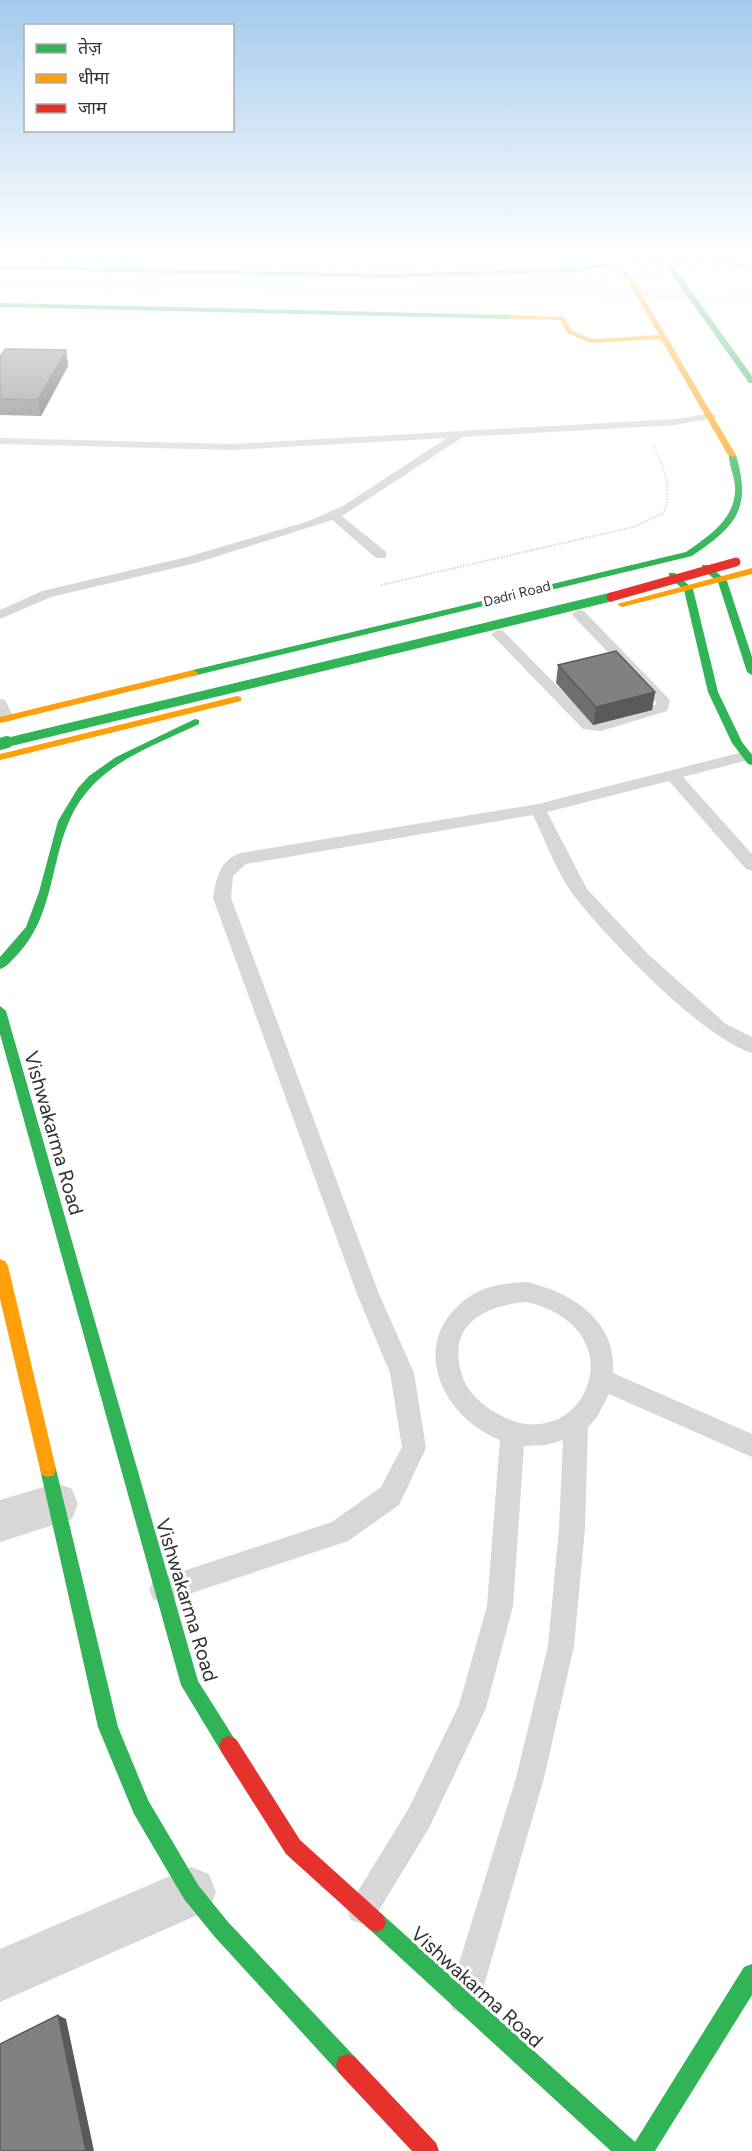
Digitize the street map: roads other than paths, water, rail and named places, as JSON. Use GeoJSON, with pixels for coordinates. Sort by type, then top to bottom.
{"type":"FeatureCollection","features":[{"type":"Feature","properties":{"kind":"main road","name":"Dadri Road"},"geometry":{"type":"LineString","coordinates":[[2,721],[689,554],[722,532],[733,519],[739,487],[736,465],[728,445],[675,356]]}},
{"type":"Feature","properties":{"kind":"main road"},"geometry":{"type":"LineString","coordinates":[[733,356],[752,381]]}},
{"type":"Feature","properties":{"kind":"main road"},"geometry":{"type":"LineString","coordinates":[[736,506],[742,532]]}},
{"type":"Feature","properties":{"kind":"main road"},"geometry":{"type":"LineString","coordinates":[[2,721],[372,642],[724,551]]}},
{"type":"Feature","properties":{"kind":"main road"},"geometry":{"type":"LineString","coordinates":[[689,554],[722,581],[752,672]]}},
{"type":"Feature","properties":{"kind":"main road"},"geometry":{"type":"LineString","coordinates":[[0,744],[617,596],[752,559]]}},
{"type":"Feature","properties":{"kind":"main road"},"geometry":{"type":"LineString","coordinates":[[656,562],[688,589],[714,692],[737,743],[750,759]]}},
{"type":"Feature","properties":{"kind":"main road"},"geometry":{"type":"LineString","coordinates":[[0,757],[752,572]]}},
{"type":"Feature","properties":{"kind":"main road"},"geometry":{"type":"LineString","coordinates":[[0,965],[31,928],[63,824],[73,801],[83,788],[127,757],[232,700]]}},
{"type":"Feature","properties":{"kind":"main road","name":"Vishwakarma Road"},"geometry":{"type":"LineString","coordinates":[[0,1011],[190,1685],[225,1744],[293,1847],[628,2151]]}},
{"type":"Feature","properties":{"kind":"main road"},"geometry":{"type":"LineString","coordinates":[[0,1266],[108,1727],[141,1807],[191,1892],[221,1929],[428,2151]]}},
{"type":"Feature","properties":{"kind":"main road"},"geometry":{"type":"LineString","coordinates":[[642,2151],[749,1980]]}},
{"type":"Feature","properties":{"kind":"street"},"geometry":{"type":"LineString","coordinates":[[0,1521],[57,1504]]}},
{"type":"Feature","properties":{"kind":"street"},"geometry":{"type":"LineString","coordinates":[[0,1976],[191,1892]]}},
{"type":"Feature","properties":{"kind":"lane"},"geometry":{"type":"LineString","coordinates":[[0,441],[232,447],[642,425],[711,416]]}},
{"type":"Feature","properties":{"kind":"lane"},"geometry":{"type":"LineString","coordinates":[[0,615],[47,594],[191,560],[333,516],[346,510],[458,436]]}},
{"type":"Feature","properties":{"kind":"lane"},"geometry":{"type":"LineString","coordinates":[[333,516],[381,555]]}},
{"type":"Feature","properties":{"kind":"lane"},"geometry":{"type":"LineString","coordinates":[[498,634],[588,726],[601,726],[662,708],[663,701],[618,662],[579,614]]}},
{"type":"Feature","properties":{"kind":"lane"},"geometry":{"type":"LineString","coordinates":[[543,681],[566,675]]}},
{"type":"Feature","properties":{"kind":"lane"},"geometry":{"type":"LineString","coordinates":[[0,703],[2,721]]}},
{"type":"Feature","properties":{"kind":"lane"},"geometry":{"type":"LineString","coordinates":[[162,1590],[339,1532],[390,1496],[414,1448],[402,1373],[368,1294],[222,898],[225,874],[241,859],[538,810],[672,775],[750,759]]}},
{"type":"Feature","properties":{"kind":"lane"},"geometry":{"type":"LineString","coordinates":[[672,775],[752,865]]}},
{"type":"Feature","properties":{"kind":"lane"},"geometry":{"type":"LineString","coordinates":[[538,810],[580,892],[643,960],[719,1029],[752,1046]]}},
{"type":"Feature","properties":{"kind":"lane"},"geometry":{"type":"LineString","coordinates":[[527,1292],[553,1299],[575,1312],[592,1332],[602,1355],[603,1380],[594,1403],[576,1422],[558,1431],[536,1436],[513,1433],[488,1424],[466,1408],[452,1386],[446,1362],[449,1339],[460,1318],[478,1303],[501,1294],[527,1292]]}},
{"type":"Feature","properties":{"kind":"lane"},"geometry":{"type":"LineString","coordinates":[[603,1380],[752,1446]]}},
{"type":"Feature","properties":{"kind":"lane"},"geometry":{"type":"LineString","coordinates":[[463,2001],[530,1778],[561,1646],[572,1528],[576,1422]]}},
{"type":"Feature","properties":{"kind":"lane"},"geometry":{"type":"LineString","coordinates":[[362,1909],[419,1818],[472,1708],[500,1606],[513,1433]]}}]}
